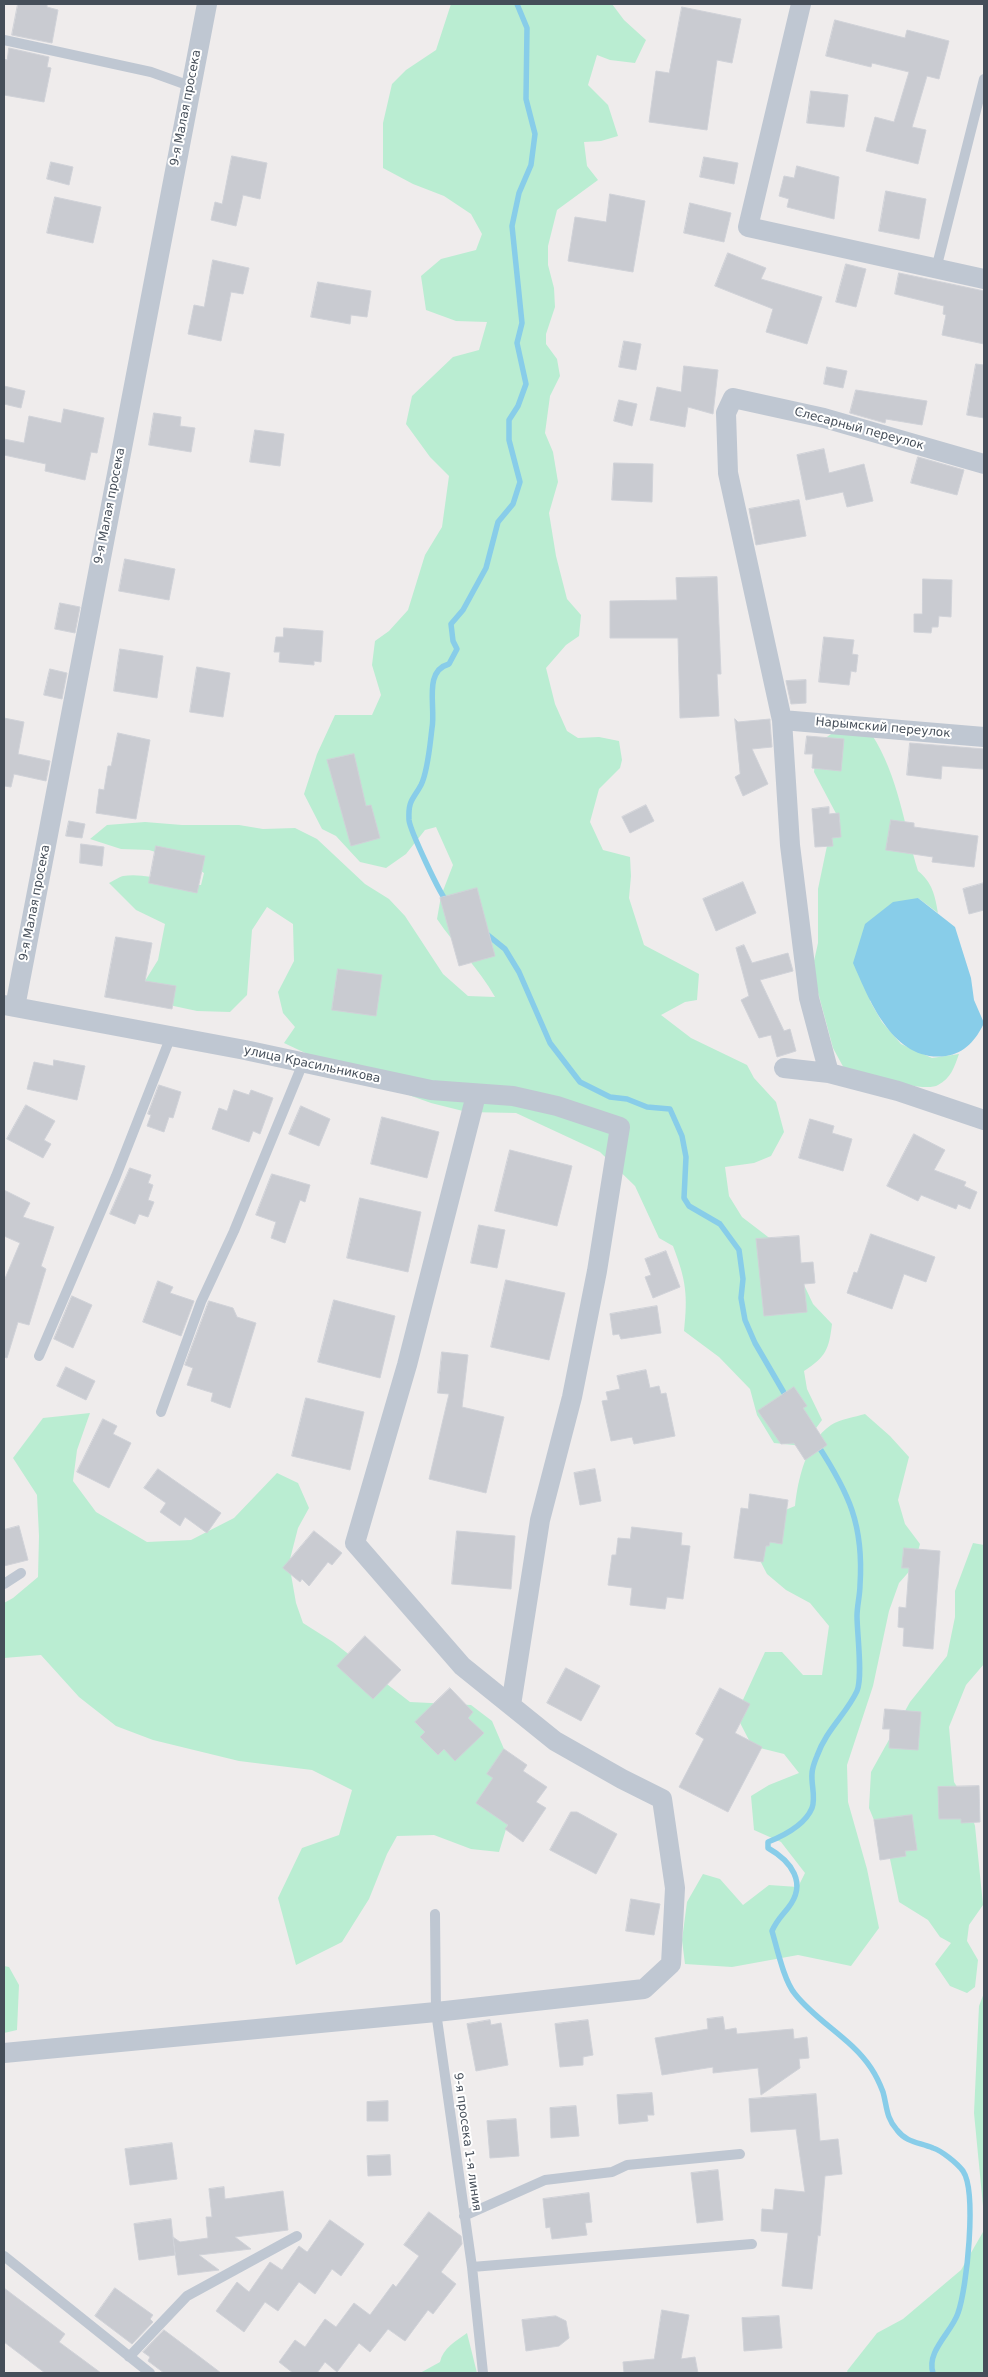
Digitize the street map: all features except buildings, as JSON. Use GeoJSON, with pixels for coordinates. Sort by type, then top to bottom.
{"type":"FeatureCollection","features":[{"type":"Feature","properties":{"kind":"street","name":"9-я Малая просека"},"geometry":{"type":"LineString","coordinates":[[9,1006],[207,4]]}},
{"type":"Feature","properties":{"kind":"street"},"geometry":{"type":"LineString","coordinates":[[802,4],[748,226],[984,279]]}},
{"type":"Feature","properties":{"kind":"street","name":"Слесарный переулок"},"geometry":{"type":"LineString","coordinates":[[782,720],[728,473],[726,413],[733,398],[824,418],[984,464]]}},
{"type":"Feature","properties":{"kind":"street"},"geometry":{"type":"LineString","coordinates":[[782,720],[790,845],[809,998],[829,1073]]}},
{"type":"Feature","properties":{"kind":"street","name":"Нарымский переулок"},"geometry":{"type":"LineString","coordinates":[[782,720],[984,736]]}},
{"type":"Feature","properties":{"kind":"street","name":"улица Красильникова"},"geometry":{"type":"LineString","coordinates":[[9,1006],[171,1036],[431,1090],[476,1095],[513,1096],[557,1106],[620,1127],[597,1271],[574,1388],[540,1520],[511,1705]]}},
{"type":"Feature","properties":{"kind":"street"},"geometry":{"type":"LineString","coordinates":[[784,1068],[829,1073],[898,1091],[984,1120]]}},
{"type":"Feature","properties":{"kind":"street"},"geometry":{"type":"LineString","coordinates":[[4,2053],[436,2012],[644,1989],[671,1964],[676,1888],[662,1799],[556,1742],[462,1666],[355,1543],[407,1365],[476,1095]]}},
{"type":"Feature","properties":{"kind":"lane"},"geometry":{"type":"LineString","coordinates":[[4,40],[151,72],[190,86]]}},
{"type":"Feature","properties":{"kind":"lane"},"geometry":{"type":"LineString","coordinates":[[936,269],[984,79]]}},
{"type":"Feature","properties":{"kind":"lane"},"geometry":{"type":"LineString","coordinates":[[39,1356],[116,1176],[171,1036]]}},
{"type":"Feature","properties":{"kind":"lane"},"geometry":{"type":"LineString","coordinates":[[161,1412],[201,1302],[234,1231],[303,1063]]}},
{"type":"Feature","properties":{"kind":"lane"},"geometry":{"type":"LineString","coordinates":[[4,1584],[21,1573]]}},
{"type":"Feature","properties":{"kind":"lane","name":"9-я просека 1-я линия"},"geometry":{"type":"LineString","coordinates":[[435,1914],[436,2012],[472,2267],[483,2373]]}},
{"type":"Feature","properties":{"kind":"lane"},"geometry":{"type":"LineString","coordinates":[[464,2216],[545,2180],[612,2172],[627,2165],[740,2154]]}},
{"type":"Feature","properties":{"kind":"lane"},"geometry":{"type":"LineString","coordinates":[[129,2357],[187,2296],[297,2236]]}},
{"type":"Feature","properties":{"kind":"lane"},"geometry":{"type":"LineString","coordinates":[[472,2267],[752,2244]]}},
{"type":"Feature","properties":{"kind":"lane"},"geometry":{"type":"LineString","coordinates":[[4,2256],[150,2373]]}},
{"type":"Feature","properties":{"kind":"green space"},"geometry":{"type":"Polygon","coordinates":[[[451,4],[612,4],[624,20],[646,40],[635,63],[610,60],[597,55],[588,85],[608,105],[618,136],[601,141],[584,142],[587,166],[598,180],[557,210],[548,246],[548,265],[554,288],[555,307],[546,334],[546,344],[557,359],[560,376],[550,396],[545,433],[553,452],[558,482],[549,513],[556,556],[567,599],[581,615],[579,636],[566,645],[546,668],[555,704],[567,731],[578,738],[599,737],[619,741],[622,760],[620,768],[599,789],[590,822],[603,850],[630,857],[629,898],[644,945],[699,974],[697,1000],[685,1002],[661,1015],[691,1038],[747,1065],[754,1078],[776,1102],[784,1132],[771,1156],[754,1163],[725,1167],[729,1196],[742,1217],[789,1253],[813,1304],[832,1324],[825,1352],[822,1357],[804,1371],[807,1389],[822,1420],[803,1446],[774,1443],[757,1415],[750,1389],[719,1357],[684,1331],[685,1288],[673,1246],[659,1238],[635,1186],[600,1152],[516,1113],[467,1112],[431,1103],[350,1074],[284,1043],[295,1027],[283,1013],[278,992],[294,961],[293,924],[267,907],[252,930],[247,995],[230,1012],[197,1011],[169,1005],[145,981],[158,960],[165,924],[136,910],[109,883],[121,877],[133,875],[201,885],[204,873],[185,861],[149,850],[121,849],[90,839],[107,825],[145,822],[182,825],[239,825],[263,829],[295,828],[317,839],[365,884],[389,899],[405,916],[443,974],[468,996],[495,997],[482,976],[437,919],[441,896],[453,865],[436,827],[425,830],[406,854],[386,868],[360,862],[336,836],[322,829],[304,794],[317,754],[335,715],[372,715],[381,695],[372,665],[375,641],[389,631],[408,610],[425,555],[442,527],[449,476],[430,457],[406,424],[412,396],[453,357],[479,350],[487,322],[456,321],[426,310],[421,276],[441,259],[476,250],[482,234],[471,214],[444,196],[413,184],[383,168],[383,123],[392,84],[406,70],[436,50],[451,4]]]}},
{"type":"Feature","properties":{"kind":"green space"},"geometry":{"type":"Polygon","coordinates":[[[841,727],[872,735],[881,750],[894,783],[918,871],[930,884],[936,900],[938,913],[918,898],[870,1001],[882,1022],[901,1044],[932,1058],[959,1054],[949,1076],[938,1085],[931,1087],[894,1083],[846,1072],[833,1048],[816,985],[814,961],[818,943],[818,889],[828,841],[840,821],[814,772],[817,744],[841,727]]]}},
{"type":"Feature","properties":{"kind":"green space"},"geometry":{"type":"Polygon","coordinates":[[[90,1413],[77,1450],[73,1481],[96,1512],[147,1542],[191,1540],[234,1518],[277,1473],[298,1483],[309,1508],[298,1528],[289,1563],[296,1603],[303,1623],[333,1642],[410,1702],[471,1705],[492,1721],[513,1770],[515,1800],[499,1852],[471,1849],[434,1835],[397,1836],[387,1854],[369,1899],[342,1942],[296,1965],[278,1898],[302,1848],[339,1835],[352,1790],[312,1770],[239,1761],[153,1740],[116,1726],[79,1697],[41,1655],[4,1658],[4,1603],[38,1577],[37,1495],[13,1458],[43,1418],[90,1413]]]}},
{"type":"Feature","properties":{"kind":"green space"},"geometry":{"type":"Polygon","coordinates":[[[865,1414],[890,1436],[909,1457],[898,1500],[905,1524],[920,1544],[914,1566],[899,1583],[889,1611],[873,1686],[847,1765],[848,1802],[867,1869],[879,1928],[851,1966],[798,1955],[732,1967],[685,1964],[682,1940],[687,1902],[703,1874],[720,1879],[743,1905],[769,1885],[798,1887],[805,1873],[781,1842],[754,1830],[751,1796],[769,1785],[799,1773],[784,1754],[752,1746],[736,1715],[765,1652],[782,1652],[803,1675],[822,1675],[829,1626],[810,1603],[786,1590],[767,1574],[754,1549],[761,1520],[795,1506],[798,1484],[809,1451],[822,1432],[839,1421],[865,1414]]]}},
{"type":"Feature","properties":{"kind":"green space"},"geometry":{"type":"Polygon","coordinates":[[[973,1543],[984,1545],[984,1664],[966,1685],[949,1727],[954,1782],[969,1806],[975,1826],[983,1905],[969,1925],[967,1941],[978,1960],[975,1987],[967,1993],[950,1986],[935,1964],[951,1943],[940,1937],[928,1920],[899,1902],[890,1859],[869,1808],[871,1772],[910,1702],[947,1656],[955,1617],[955,1591],[973,1543]]]}},
{"type":"Feature","properties":{"kind":"green space"},"geometry":{"type":"Polygon","coordinates":[[[4,1966],[9,1967],[19,1985],[17,2030],[4,2033],[4,1966]]]}},
{"type":"Feature","properties":{"kind":"green space"},"geometry":{"type":"Polygon","coordinates":[[[984,1993],[984,2373],[848,2373],[847,2371],[877,2333],[903,2319],[961,2270],[983,2232],[983,2206],[974,2113],[979,2006],[984,1993]]]}},
{"type":"Feature","properties":{"kind":"green space"},"geometry":{"type":"Polygon","coordinates":[[[467,2333],[477,2373],[420,2373],[440,2362],[447,2349],[467,2333]]]}},
{"type":"Feature","properties":{"kind":"water"},"geometry":{"type":"Polygon","coordinates":[[[918,898],[955,927],[971,978],[974,1000],[984,1023],[969,1045],[959,1052],[946,1056],[928,1056],[912,1050],[898,1040],[886,1027],[876,1011],[853,963],[865,924],[893,902],[918,898]]]}},
{"type":"Feature","properties":{"kind":"waterway"},"geometry":{"type":"LineString","coordinates":[[448,903],[420,849],[409,820],[409,813],[410,804],[421,785],[427,765],[433,720],[433,682],[441,668],[449,664],[457,649],[453,641],[451,624],[463,610],[486,568],[498,522],[513,504],[520,482],[509,440],[509,420],[518,406],[526,384],[517,343],[522,323],[512,226],[519,193],[531,165],[535,134],[526,99],[527,28],[517,4]]}},
{"type":"Feature","properties":{"kind":"waterway"},"geometry":{"type":"LineString","coordinates":[[484,932],[505,949],[519,972],[550,1043],[580,1082],[610,1097],[627,1099],[647,1107],[670,1109],[682,1136],[686,1157],[684,1198],[689,1206],[720,1224],[739,1250],[743,1279],[741,1298],[745,1320],[755,1343],[787,1398]]}},
{"type":"Feature","properties":{"kind":"waterway"},"geometry":{"type":"LineString","coordinates":[[817,1444],[846,1494],[857,1527],[861,1564],[857,1616],[860,1676],[853,1699],[826,1738],[812,1769],[813,1804],[809,1814],[799,1825],[768,1842],[768,1848],[784,1859],[790,1866],[797,1881],[794,1899],[777,1921],[772,1931],[781,1964],[791,1988],[813,2013],[863,2057],[883,2092],[893,2125],[905,2137],[937,2150],[957,2164],[963,2171],[967,2182],[970,2219],[965,2283],[955,2320],[936,2349],[933,2357],[933,2373]]}}]}
